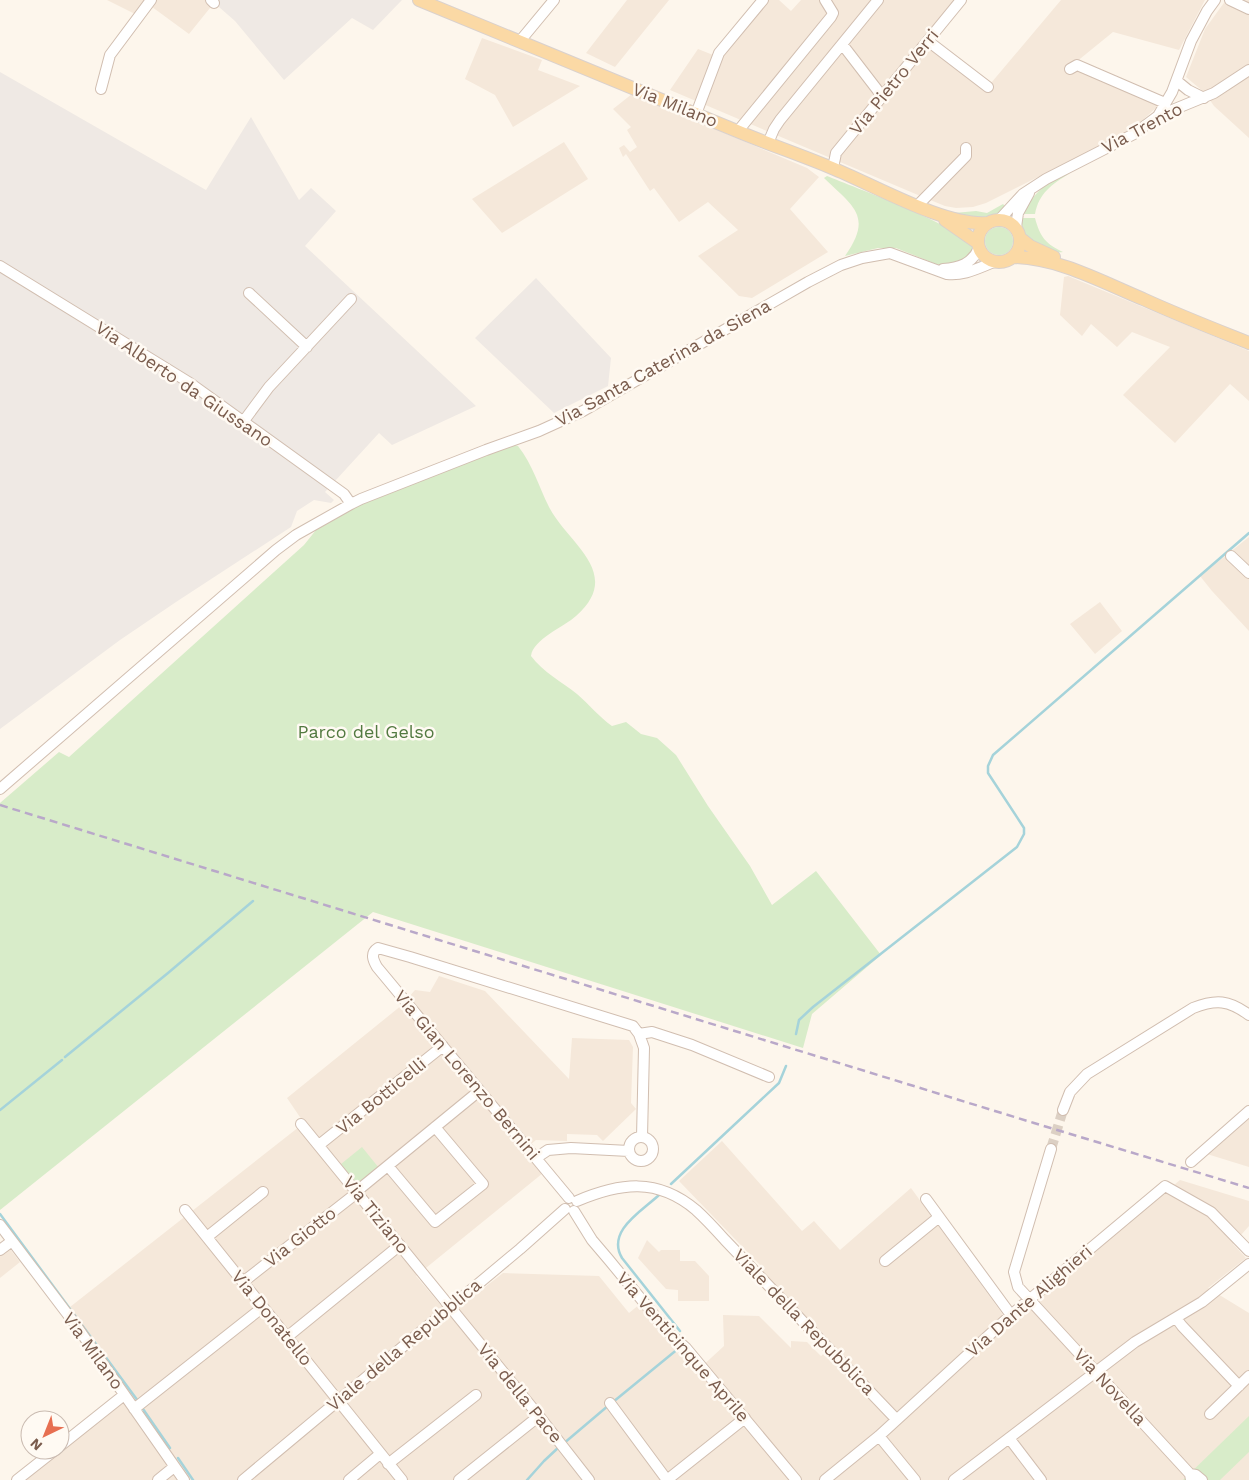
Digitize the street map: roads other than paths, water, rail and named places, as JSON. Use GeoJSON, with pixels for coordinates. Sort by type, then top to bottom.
{"type":"FeatureCollection","features":[{"type":"Feature","properties":{"kind":"main road","name":"Via Milano"},"geometry":{"type":"LineString","coordinates":[[419,0],[833,168],[930,211]]}},
{"type":"Feature","properties":{"kind":"main road"},"geometry":{"type":"LineString","coordinates":[[930,211],[974,224],[1007,221],[1030,246],[1080,272],[1249,343]]}},
{"type":"Feature","properties":{"kind":"main road"},"geometry":{"type":"LineString","coordinates":[[930,211],[978,246],[984,256],[994,262],[1005,262],[1014,257],[1019,249],[1018,232]]}},
{"type":"Feature","properties":{"kind":"main road"},"geometry":{"type":"LineString","coordinates":[[978,246],[980,232],[993,221]]}},
{"type":"Feature","properties":{"kind":"main road"},"geometry":{"type":"LineString","coordinates":[[1014,257],[1030,257],[1080,272]]}},
{"type":"Feature","properties":{"kind":"street"},"geometry":{"type":"LineString","coordinates":[[101,89],[110,55],[151,0]]}},
{"type":"Feature","properties":{"kind":"street"},"geometry":{"type":"LineString","coordinates":[[520,41],[554,0]]}},
{"type":"Feature","properties":{"kind":"street"},"geometry":{"type":"LineString","coordinates":[[696,114],[719,53],[763,0]]}},
{"type":"Feature","properties":{"kind":"street"},"geometry":{"type":"LineString","coordinates":[[738,131],[831,17],[833,10],[826,0]]}},
{"type":"Feature","properties":{"kind":"street"},"geometry":{"type":"LineString","coordinates":[[768,143],[774,129],[878,0]]}},
{"type":"Feature","properties":{"kind":"street","name":"Via Pietro Verri"},"geometry":{"type":"LineString","coordinates":[[833,168],[836,153],[961,0]]}},
{"type":"Feature","properties":{"kind":"street"},"geometry":{"type":"LineString","coordinates":[[1158,116],[1172,92],[1191,42],[1215,0]]}},
{"type":"Feature","properties":{"kind":"street"},"geometry":{"type":"LineString","coordinates":[[1230,0],[1249,9]]}},
{"type":"Feature","properties":{"kind":"street"},"geometry":{"type":"LineString","coordinates":[[928,41],[988,86]]}},
{"type":"Feature","properties":{"kind":"street"},"geometry":{"type":"LineString","coordinates":[[842,44],[882,96]]}},
{"type":"Feature","properties":{"kind":"street"},"geometry":{"type":"LineString","coordinates":[[1070,69],[1077,65],[1165,103]]}},
{"type":"Feature","properties":{"kind":"street","name":"Via Trento"},"geometry":{"type":"LineString","coordinates":[[993,221],[1034,186],[1134,134],[1158,116],[1186,103],[1204,98],[1249,70]]}},
{"type":"Feature","properties":{"kind":"street"},"geometry":{"type":"LineString","coordinates":[[1176,81],[1204,98]]}},
{"type":"Feature","properties":{"kind":"street"},"geometry":{"type":"LineString","coordinates":[[1172,92],[1186,103]]}},
{"type":"Feature","properties":{"kind":"street"},"geometry":{"type":"LineString","coordinates":[[918,205],[966,156],[966,148]]}},
{"type":"Feature","properties":{"kind":"street","name":"Via Trento"},"geometry":{"type":"LineString","coordinates":[[1018,232],[1018,213],[1034,186]]}},
{"type":"Feature","properties":{"kind":"street","name":"Via Santa Caterina da Siena"},"geometry":{"type":"LineString","coordinates":[[934,270],[963,266],[973,258],[978,246]]}},
{"type":"Feature","properties":{"kind":"street","name":"Via Santa Caterina da Siena"},"geometry":{"type":"LineString","coordinates":[[351,504],[539,431],[583,411],[841,265],[862,258],[890,253],[934,270],[956,275],[968,273],[994,262]]}},
{"type":"Feature","properties":{"kind":"street","name":"Via Alberto da Giussano"},"geometry":{"type":"LineString","coordinates":[[0,266],[190,383],[344,494],[351,504]]}},
{"type":"Feature","properties":{"kind":"street"},"geometry":{"type":"LineString","coordinates":[[249,293],[306,347]]}},
{"type":"Feature","properties":{"kind":"street"},"geometry":{"type":"LineString","coordinates":[[244,422],[269,387],[351,300]]}},
{"type":"Feature","properties":{"kind":"street"},"geometry":{"type":"LineString","coordinates":[[0,789],[276,550],[296,535],[351,504]]}},
{"type":"Feature","properties":{"kind":"street"},"geometry":{"type":"LineString","coordinates":[[1231,556],[1249,573]]}},
{"type":"Feature","properties":{"kind":"street","name":"Via Gian Lorenzo Bernini"},"geometry":{"type":"LineString","coordinates":[[571,1205],[536,1158],[377,967],[373,960],[373,954],[378,948],[410,957],[633,1026],[639,1034]]}},
{"type":"Feature","properties":{"kind":"street"},"geometry":{"type":"LineString","coordinates":[[1063,1110],[1070,1092],[1087,1074],[1193,1008],[1207,1002],[1230,1003],[1249,1015]]}},
{"type":"Feature","properties":{"kind":"street"},"geometry":{"type":"LineString","coordinates":[[642,1137],[644,1048],[639,1034],[652,1032],[692,1045],[768,1077]]}},
{"type":"Feature","properties":{"kind":"street","name":"Via Botticelli"},"geometry":{"type":"LineString","coordinates":[[319,1145],[443,1046]]}},
{"type":"Feature","properties":{"kind":"street","name":"Via Giotto"},"geometry":{"type":"LineString","coordinates":[[242,1282],[357,1192],[473,1096]]}},
{"type":"Feature","properties":{"kind":"street"},"geometry":{"type":"LineString","coordinates":[[1191,1162],[1247,1114]]}},
{"type":"Feature","properties":{"kind":"street","name":"Via Tiziano"},"geometry":{"type":"LineString","coordinates":[[301,1124],[450,1307]]}},
{"type":"Feature","properties":{"kind":"street"},"geometry":{"type":"LineString","coordinates":[[388,1166],[435,1222],[483,1184],[435,1127]]}},
{"type":"Feature","properties":{"kind":"street"},"geometry":{"type":"LineString","coordinates":[[642,1137],[650,1140],[654,1148],[652,1156],[645,1161],[636,1161],[629,1151],[632,1140],[642,1137]]}},
{"type":"Feature","properties":{"kind":"street"},"geometry":{"type":"LineString","coordinates":[[536,1158],[548,1150],[571,1148],[629,1151]]}},
{"type":"Feature","properties":{"kind":"street","name":"Via Novella"},"geometry":{"type":"LineString","coordinates":[[1051,1149],[1014,1272],[1018,1287],[1191,1477],[1196,1475],[1202,1480]]}},
{"type":"Feature","properties":{"kind":"street","name":"Viale della Repubblica"},"geometry":{"type":"LineString","coordinates":[[243,1480],[571,1205],[610,1188],[636,1185],[665,1191],[685,1201],[697,1211],[896,1419]]}},
{"type":"Feature","properties":{"kind":"street","name":"Via Dante Alighieri"},"geometry":{"type":"LineString","coordinates":[[825,1480],[879,1436],[1011,1315],[1165,1186],[1211,1212],[1249,1251]]}},
{"type":"Feature","properties":{"kind":"street"},"geometry":{"type":"LineString","coordinates":[[207,1237],[263,1192]]}},
{"type":"Feature","properties":{"kind":"street"},"geometry":{"type":"LineString","coordinates":[[926,1199],[1011,1315]]}},
{"type":"Feature","properties":{"kind":"street","name":"Via Venticinque Aprile"},"geometry":{"type":"LineString","coordinates":[[571,1205],[592,1240],[669,1333],[686,1348],[796,1480]]}},
{"type":"Feature","properties":{"kind":"street","name":"Via Donatello"},"geometry":{"type":"LineString","coordinates":[[185,1210],[402,1480]]}},
{"type":"Feature","properties":{"kind":"street"},"geometry":{"type":"LineString","coordinates":[[885,1261],[939,1217]]}},
{"type":"Feature","properties":{"kind":"street","name":"Via Milano"},"geometry":{"type":"LineString","coordinates":[[0,1225],[75,1324],[184,1480]]}},
{"type":"Feature","properties":{"kind":"street"},"geometry":{"type":"LineString","coordinates":[[0,1250],[12,1241]]}},
{"type":"Feature","properties":{"kind":"street"},"geometry":{"type":"LineString","coordinates":[[287,1337],[400,1245]]}},
{"type":"Feature","properties":{"kind":"street"},"geometry":{"type":"LineString","coordinates":[[954,1480],[1134,1342],[1202,1302],[1249,1264]]}},
{"type":"Feature","properties":{"kind":"street"},"geometry":{"type":"LineString","coordinates":[[134,1409],[262,1307]]}},
{"type":"Feature","properties":{"kind":"street","name":"Via della Pace"},"geometry":{"type":"LineString","coordinates":[[450,1307],[589,1480]]}},
{"type":"Feature","properties":{"kind":"street"},"geometry":{"type":"LineString","coordinates":[[1176,1318],[1239,1386]]}},
{"type":"Feature","properties":{"kind":"street"},"geometry":{"type":"LineString","coordinates":[[1210,1414],[1249,1376]]}},
{"type":"Feature","properties":{"kind":"street"},"geometry":{"type":"LineString","coordinates":[[388,1464],[476,1394]]}},
{"type":"Feature","properties":{"kind":"street"},"geometry":{"type":"LineString","coordinates":[[70,1438],[124,1395]]}},
{"type":"Feature","properties":{"kind":"street"},"geometry":{"type":"LineString","coordinates":[[611,1404],[667,1480],[745,1418]]}},
{"type":"Feature","properties":{"kind":"street"},"geometry":{"type":"LineString","coordinates":[[459,1480],[539,1416]]}},
{"type":"Feature","properties":{"kind":"street"},"geometry":{"type":"LineString","coordinates":[[879,1436],[915,1480]]}},
{"type":"Feature","properties":{"kind":"street"},"geometry":{"type":"LineString","coordinates":[[1009,1438],[1041,1480]]}},
{"type":"Feature","properties":{"kind":"street"},"geometry":{"type":"LineString","coordinates":[[350,1480],[380,1454]]}},
{"type":"Feature","properties":{"kind":"street"},"geometry":{"type":"LineString","coordinates":[[17,1480],[42,1460]]}},
{"type":"Feature","properties":{"kind":"street"},"geometry":{"type":"LineString","coordinates":[[158,1480],[174,1467]]}},
{"type":"Feature","properties":{"kind":"waterway"},"geometry":{"type":"LineString","coordinates":[[796,1034],[799,1020],[813,1007],[1017,847],[1024,834],[1024,828],[988,773],[988,766],[993,755],[1249,533]]}},
{"type":"Feature","properties":{"kind":"waterway"},"geometry":{"type":"LineString","coordinates":[[65,1057],[253,901]]}},
{"type":"Feature","properties":{"kind":"waterway"},"geometry":{"type":"LineString","coordinates":[[0,1110],[62,1060]]}},
{"type":"Feature","properties":{"kind":"waterway"},"geometry":{"type":"LineString","coordinates":[[671,1184],[779,1083],[786,1066]]}},
{"type":"Feature","properties":{"kind":"waterway"},"geometry":{"type":"LineString","coordinates":[[659,1195],[628,1222],[622,1230],[618,1248],[622,1258],[680,1331]]}},
{"type":"Feature","properties":{"kind":"waterway"},"geometry":{"type":"LineString","coordinates":[[0,1214],[138,1401]]}},
{"type":"Feature","properties":{"kind":"waterway"},"geometry":{"type":"LineString","coordinates":[[613,1402],[679,1348]]}},
{"type":"Feature","properties":{"kind":"waterway"},"geometry":{"type":"LineString","coordinates":[[563,1444],[609,1405]]}},
{"type":"Feature","properties":{"kind":"waterway"},"geometry":{"type":"LineString","coordinates":[[143,1409],[170,1448]]}},
{"type":"Feature","properties":{"kind":"waterway"},"geometry":{"type":"LineString","coordinates":[[527,1480],[559,1447]]}},
{"type":"Feature","properties":{"kind":"waterway"},"geometry":{"type":"LineString","coordinates":[[178,1458],[193,1480]]}},
{"type":"Feature","properties":{"kind":"tunnel"},"geometry":{"type":"LineString","coordinates":[[1051,1149],[1063,1110]]}},
{"type":"Feature","properties":{"kind":"railway"},"geometry":{"type":"LineString","coordinates":[[0,805],[1249,1188]]}},
{"type":"Feature","properties":{"kind":"park label","name":"Parco del Gelso"},"geometry":{"type":"Point","coordinates":[366,732]}}]}
